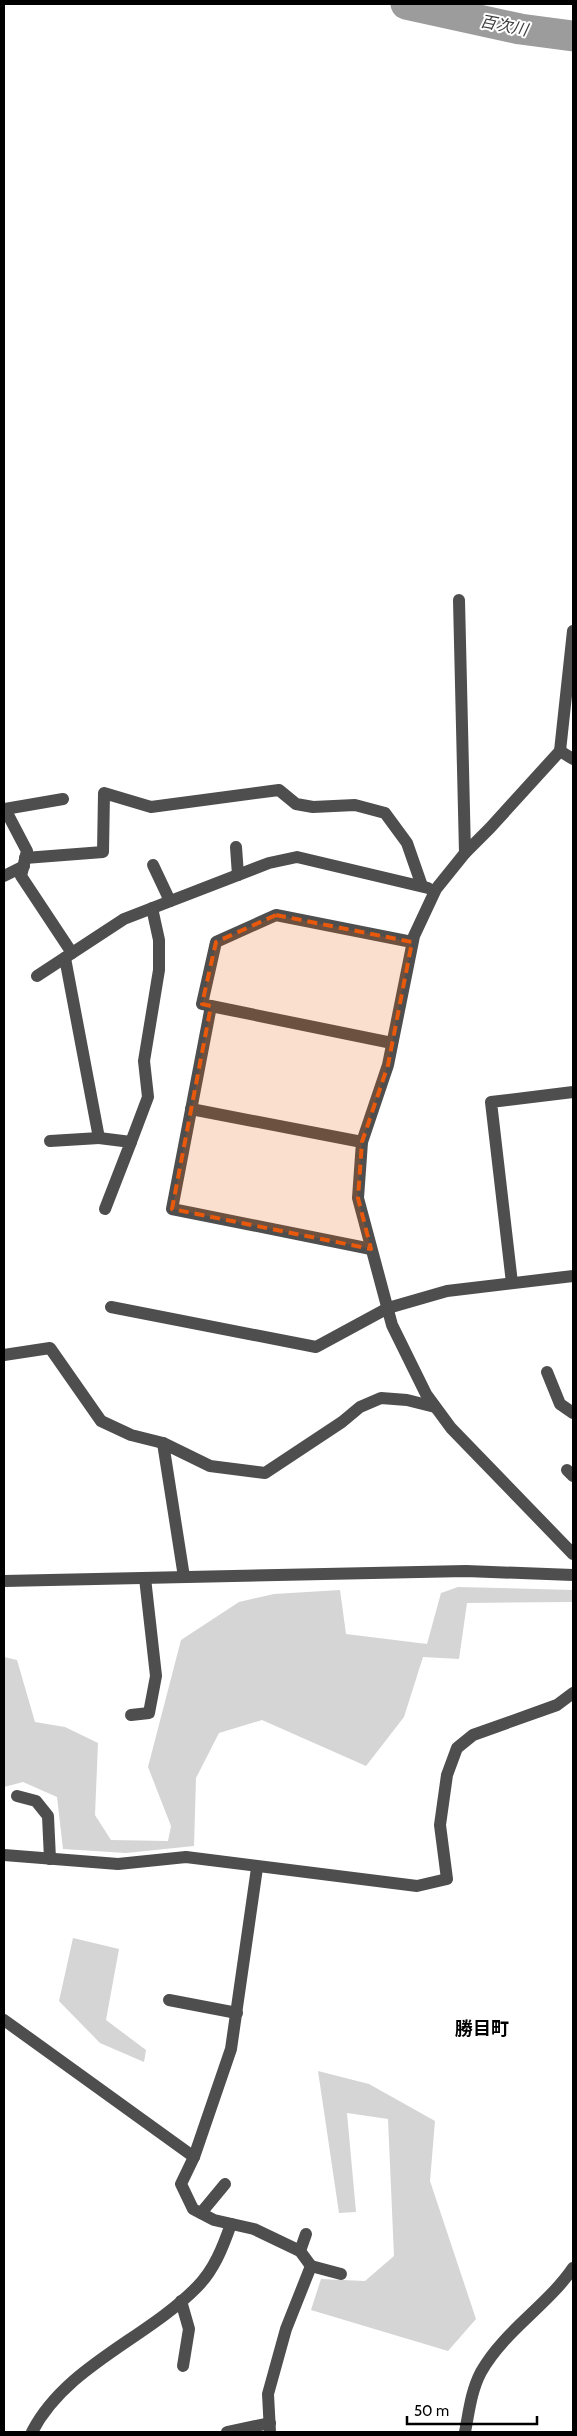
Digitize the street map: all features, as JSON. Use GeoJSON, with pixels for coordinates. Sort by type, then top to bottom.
{"type":"FeatureCollection","features":[{"type":"Feature","properties":{"kind":"street"},"geometry":{"type":"LineString","coordinates":[[459,600],[465,853]]}},
{"type":"Feature","properties":{"kind":"street"},"geometry":{"type":"LineString","coordinates":[[573,631],[560,751],[465,853],[436,890],[412,942],[388,1065],[362,1142],[358,1198],[392,1325],[426,1394],[452,1428],[573,1554]]}},
{"type":"Feature","properties":{"kind":"street"},"geometry":{"type":"LineString","coordinates":[[560,751],[573,759]]}},
{"type":"Feature","properties":{"kind":"street"},"geometry":{"type":"LineString","coordinates":[[4,876],[24,862],[103,852],[104,793],[151,807],[279,790],[296,804],[313,807],[355,805],[385,813],[406,842],[422,886]]}},
{"type":"Feature","properties":{"kind":"street"},"geometry":{"type":"LineString","coordinates":[[63,799],[5,808],[27,851],[21,876],[69,956],[99,1138]]}},
{"type":"Feature","properties":{"kind":"street"},"geometry":{"type":"LineString","coordinates":[[236,847],[238,875]]}},
{"type":"Feature","properties":{"kind":"street"},"geometry":{"type":"LineString","coordinates":[[37,976],[124,919],[269,863],[297,857],[436,890]]}},
{"type":"Feature","properties":{"kind":"street"},"geometry":{"type":"LineString","coordinates":[[152,864],[170,901]]}},
{"type":"Feature","properties":{"kind":"street"},"geometry":{"type":"LineString","coordinates":[[105,1209],[148,1097],[144,1061],[158,970],[159,940],[152,908]]}},
{"type":"Feature","properties":{"kind":"street"},"geometry":{"type":"LineString","coordinates":[[392,1043],[202,1004],[216,942],[276,914],[412,942]]}},
{"type":"Feature","properties":{"kind":"street"},"geometry":{"type":"LineString","coordinates":[[211,1006],[172,1209],[371,1249]]}},
{"type":"Feature","properties":{"kind":"street"},"geometry":{"type":"LineString","coordinates":[[512,1283],[491,1102],[573,1092]]}},
{"type":"Feature","properties":{"kind":"street"},"geometry":{"type":"LineString","coordinates":[[191,1109],[362,1142]]}},
{"type":"Feature","properties":{"kind":"street"},"geometry":{"type":"LineString","coordinates":[[50,1141],[99,1138],[131,1142]]}},
{"type":"Feature","properties":{"kind":"street"},"geometry":{"type":"LineString","coordinates":[[111,1307],[316,1347],[388,1308],[447,1291],[573,1276]]}},
{"type":"Feature","properties":{"kind":"street"},"geometry":{"type":"LineString","coordinates":[[4,1355],[50,1348],[101,1421],[132,1435],[163,1443],[210,1466],[265,1473],[342,1422],[360,1407],[374,1401],[382,1398],[407,1400],[435,1407]]}},
{"type":"Feature","properties":{"kind":"street"},"geometry":{"type":"LineString","coordinates":[[547,1372],[560,1404],[573,1413]]}},
{"type":"Feature","properties":{"kind":"street"},"geometry":{"type":"LineString","coordinates":[[163,1443],[184,1577]]}},
{"type":"Feature","properties":{"kind":"street"},"geometry":{"type":"LineString","coordinates":[[4,1580],[466,1571],[573,1575]]}},
{"type":"Feature","properties":{"kind":"street"},"geometry":{"type":"LineString","coordinates":[[131,1715],[150,1713],[156,1676],[147,1656],[145,1578]]}},
{"type":"Feature","properties":{"kind":"street"},"geometry":{"type":"LineString","coordinates":[[4,1855],[118,1864],[186,1858],[417,1886],[447,1879],[440,1825],[447,1775],[457,1748],[472,1735],[557,1705],[573,1693]]}},
{"type":"Feature","properties":{"kind":"street"},"geometry":{"type":"LineString","coordinates":[[17,1796],[36,1801],[48,1816],[50,1858]]}},
{"type":"Feature","properties":{"kind":"street"},"geometry":{"type":"LineString","coordinates":[[257,1868],[231,2049],[194,2157],[181,2184],[193,2209],[214,2220],[254,2229],[300,2251],[311,2266],[341,2274]]}},
{"type":"Feature","properties":{"kind":"street"},"geometry":{"type":"LineString","coordinates":[[169,2000],[237,2012]]}},
{"type":"Feature","properties":{"kind":"street"},"geometry":{"type":"LineString","coordinates":[[4,2020],[194,2157]]}},
{"type":"Feature","properties":{"kind":"street"},"geometry":{"type":"LineString","coordinates":[[201,2213],[225,2184]]}},
{"type":"Feature","properties":{"kind":"street"},"geometry":{"type":"LineString","coordinates":[[32,2432],[40,2416],[64,2389],[198,2287],[220,2255],[231,2224]]}},
{"type":"Feature","properties":{"kind":"street"},"geometry":{"type":"LineString","coordinates":[[300,2251],[306,2234]]}},
{"type":"Feature","properties":{"kind":"street"},"geometry":{"type":"LineString","coordinates":[[228,2432],[270,2428],[268,2394],[286,2328],[311,2266]]}},
{"type":"Feature","properties":{"kind":"street"},"geometry":{"type":"LineString","coordinates":[[465,2432],[470,2403],[485,2366],[510,2334],[560,2285],[573,2268]]}},
{"type":"Feature","properties":{"kind":"street"},"geometry":{"type":"LineString","coordinates":[[181,2301],[189,2329],[183,2366]]}},
{"type":"Feature","properties":{"kind":"highlighted area"},"geometry":{"type":"Polygon","coordinates":[[[276,915],[412,942],[388,1065],[362,1142],[358,1198],[371,1249],[172,1209],[211,1006],[202,1004],[216,942],[276,915]]]}},
{"type":"Feature","properties":{"kind":"shaded area"},"geometry":{"type":"Polygon","coordinates":[[[458,1587],[573,1590],[573,1602],[467,1603],[459,1659],[423,1657],[404,1717],[366,1766],[262,1720],[219,1733],[196,1778],[194,1846],[126,1853],[63,1849],[57,1797],[23,1782],[4,1787],[4,1657],[17,1660],[35,1722],[65,1727],[98,1743],[95,1815],[111,1840],[168,1841],[171,1826],[148,1767],[181,1640],[239,1602],[274,1594],[340,1590],[346,1634],[427,1644],[441,1593],[458,1587]]]}},
{"type":"Feature","properties":{"kind":"shaded area"},"geometry":{"type":"Polygon","coordinates":[[[73,1938],[119,1949],[106,2020],[146,2050],[144,2062],[100,2043],[59,2001],[73,1938]]]}},
{"type":"Feature","properties":{"kind":"shaded area"},"geometry":{"type":"Polygon","coordinates":[[[318,2071],[369,2084],[435,2121],[430,2181],[476,2319],[448,2351],[311,2310],[321,2279],[365,2281],[394,2256],[388,2119],[347,2113],[356,2212],[339,2213],[318,2071]]]}},
{"type":"Feature","properties":{"kind":"waterway","name":"百次川"},"geometry":{"type":"LineString","coordinates":[[406,4],[520,29],[573,36]]}},
{"type":"Feature","properties":{"kind":"district","name":"勝目町"},"geometry":{"type":"Point","coordinates":[482,2029]}}]}
